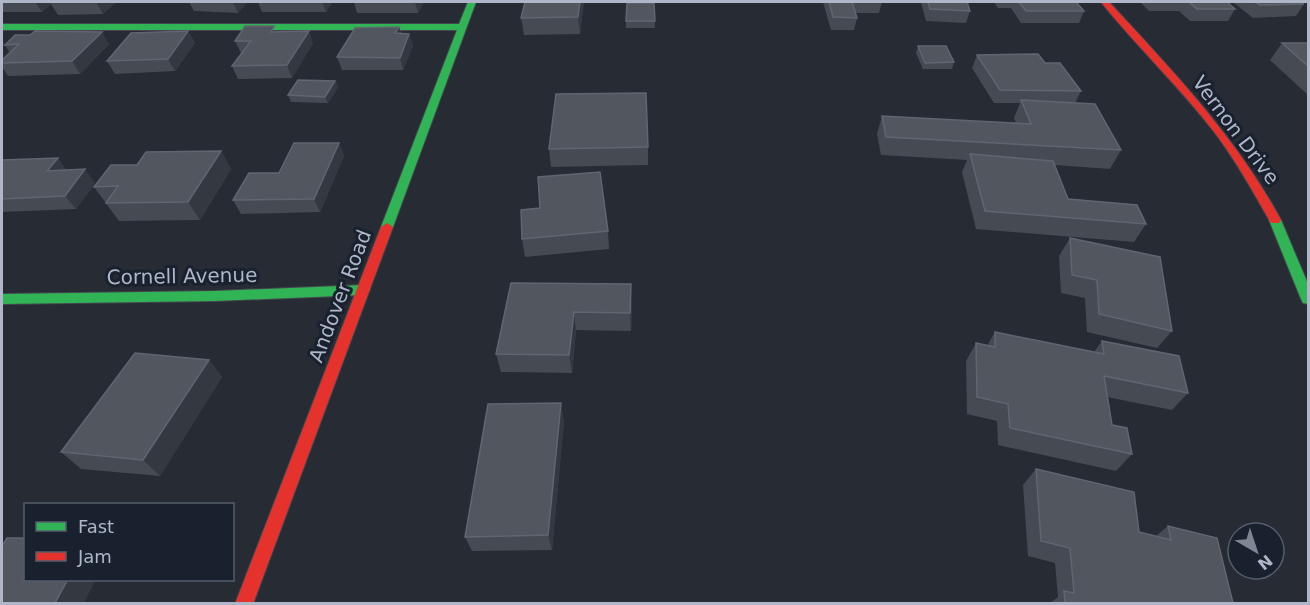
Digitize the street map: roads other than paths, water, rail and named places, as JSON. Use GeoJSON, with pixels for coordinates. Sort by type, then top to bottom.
{"type":"FeatureCollection","features":[{"type":"Feature","properties":{"kind":"street","name":"Andover Road"},"geometry":{"type":"LineString","coordinates":[[244,603],[472,2]]}},
{"type":"Feature","properties":{"kind":"street","name":"Vernon Drive"},"geometry":{"type":"LineString","coordinates":[[1105,2],[1194,102],[1241,161],[1267,204],[1308,299]]}},
{"type":"Feature","properties":{"kind":"street"},"geometry":{"type":"LineString","coordinates":[[2,27],[463,27]]}},
{"type":"Feature","properties":{"kind":"street","name":"Cornell Avenue"},"geometry":{"type":"LineString","coordinates":[[2,299],[215,296],[363,290]]}}]}
